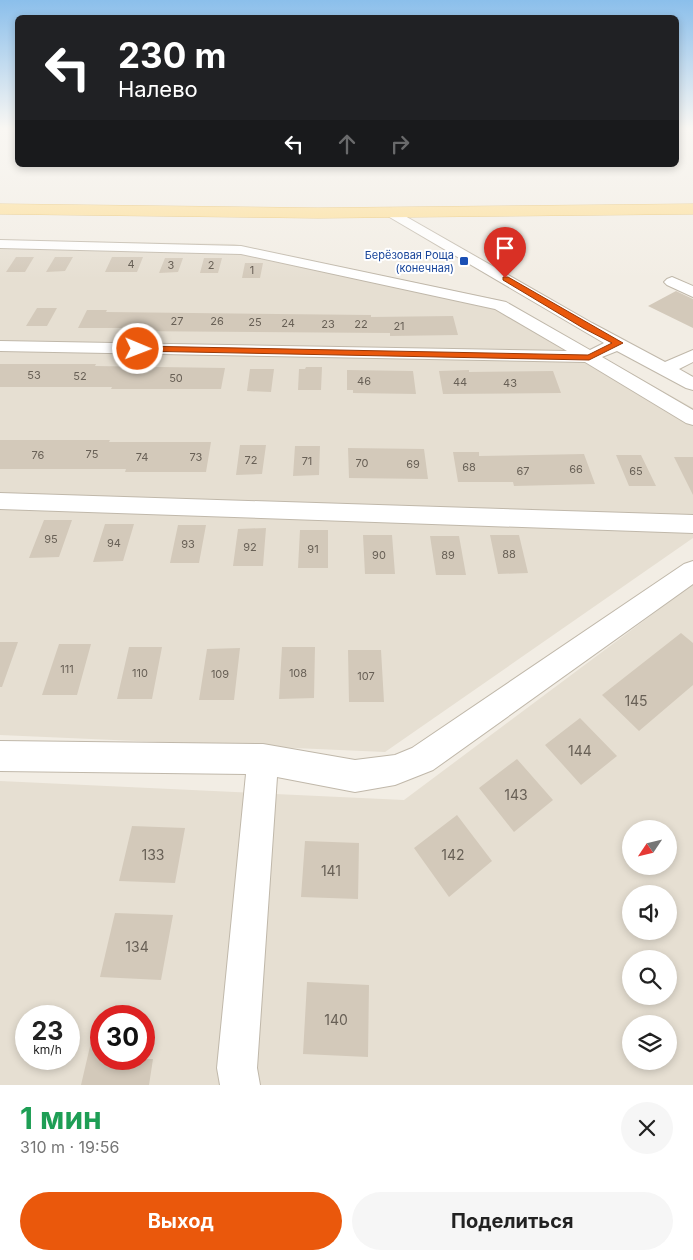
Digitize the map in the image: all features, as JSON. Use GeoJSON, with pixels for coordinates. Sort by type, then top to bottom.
{"type":"FeatureCollection","features":[{"type":"Feature","properties":{"kind":"main road"},"geometry":{"type":"LineString","coordinates":[[0,208],[391,212],[693,210]]}},
{"type":"Feature","properties":{"kind":"street"},"geometry":{"type":"LineString","coordinates":[[391,212],[586,327],[693,384]]}},
{"type":"Feature","properties":{"kind":"street"},"geometry":{"type":"LineString","coordinates":[[0,244],[230,248],[500,305],[693,419]]}},
{"type":"Feature","properties":{"kind":"street"},"geometry":{"type":"LineString","coordinates":[[672,282],[693,292]]}},
{"type":"Feature","properties":{"kind":"street"},"geometry":{"type":"LineString","coordinates":[[0,346],[589,357],[619,343]]}},
{"type":"Feature","properties":{"kind":"street"},"geometry":{"type":"LineString","coordinates":[[664,369],[693,355]]}},
{"type":"Feature","properties":{"kind":"street"},"geometry":{"type":"LineString","coordinates":[[0,501],[693,524]]}},
{"type":"Feature","properties":{"kind":"street"},"geometry":{"type":"LineString","coordinates":[[0,756],[263,759],[355,776],[378,774],[409,766],[422,759],[693,571]]}},
{"type":"Feature","properties":{"kind":"street"},"geometry":{"type":"LineString","coordinates":[[240,1085],[237,1068],[263,759]]}},
{"type":"Feature","properties":{"kind":"shaded area"},"geometry":{"type":"Polygon","coordinates":[[[0,240],[234,244],[501,300],[693,408],[693,538],[385,752],[0,735],[0,240]]]}},
{"type":"Feature","properties":{"kind":"shaded area"},"geometry":{"type":"Polygon","coordinates":[[[693,584],[693,1085],[0,1085],[0,781],[404,800],[693,584]]]}},
{"type":"Feature","properties":{"kind":"building"},"geometry":{"type":"Polygon","coordinates":[[[16,257],[34,257],[25,272],[6,272],[16,257]]]}},
{"type":"Feature","properties":{"kind":"building"},"geometry":{"type":"Polygon","coordinates":[[[55,257],[73,257],[65,271],[46,272],[55,257]]]}},
{"type":"Feature","properties":{"kind":"building"},"geometry":{"type":"Polygon","coordinates":[[[112,257],[143,257],[137,272],[105,272],[112,257]]]}},
{"type":"Feature","properties":{"kind":"building"},"geometry":{"type":"Polygon","coordinates":[[[165,258],[183,258],[178,272],[159,273],[165,258]]]}},
{"type":"Feature","properties":{"kind":"building"},"geometry":{"type":"Polygon","coordinates":[[[204,258],[222,258],[218,273],[200,273],[204,258]]]}},
{"type":"Feature","properties":{"kind":"building"},"geometry":{"type":"Polygon","coordinates":[[[245,263],[263,263],[260,278],[242,278],[245,263]]]}},
{"type":"Feature","properties":{"kind":"building"},"geometry":{"type":"Polygon","coordinates":[[[676,291],[693,299],[693,328],[648,306],[676,291]]]}},
{"type":"Feature","properties":{"kind":"building"},"geometry":{"type":"Polygon","coordinates":[[[37,308],[57,308],[47,326],[26,326],[37,308]]]}},
{"type":"Feature","properties":{"kind":"building"},"geometry":{"type":"Polygon","coordinates":[[[87,310],[107,310],[106,312],[371,315],[371,317],[453,316],[458,335],[390,336],[390,333],[123,331],[124,328],[78,328],[87,310]]]}},
{"type":"Feature","properties":{"kind":"building"},"geometry":{"type":"Polygon","coordinates":[[[0,364],[96,364],[95,366],[225,368],[221,389],[111,389],[112,387],[0,387],[0,364]]]}},
{"type":"Feature","properties":{"kind":"building"},"geometry":{"type":"Polygon","coordinates":[[[306,367],[322,367],[321,390],[298,390],[299,369],[305,369],[306,367]]]}},
{"type":"Feature","properties":{"kind":"building"},"geometry":{"type":"Polygon","coordinates":[[[250,369],[274,369],[271,392],[247,391],[250,369]]]}},
{"type":"Feature","properties":{"kind":"building"},"geometry":{"type":"Polygon","coordinates":[[[347,370],[413,371],[416,394],[353,393],[353,390],[347,390],[347,370]]]}},
{"type":"Feature","properties":{"kind":"building"},"geometry":{"type":"Polygon","coordinates":[[[469,370],[469,372],[553,371],[561,393],[443,394],[439,371],[469,370]]]}},
{"type":"Feature","properties":{"kind":"building"},"geometry":{"type":"Polygon","coordinates":[[[0,440],[211,442],[206,472],[125,472],[126,469],[0,469],[0,440]]]}},
{"type":"Feature","properties":{"kind":"building"},"geometry":{"type":"Polygon","coordinates":[[[240,445],[266,445],[262,474],[236,475],[240,445]]]}},
{"type":"Feature","properties":{"kind":"building"},"geometry":{"type":"Polygon","coordinates":[[[295,446],[320,446],[319,475],[293,476],[295,446]]]}},
{"type":"Feature","properties":{"kind":"building"},"geometry":{"type":"Polygon","coordinates":[[[348,448],[424,449],[428,479],[349,478],[348,448]]]}},
{"type":"Feature","properties":{"kind":"building"},"geometry":{"type":"Polygon","coordinates":[[[453,452],[479,452],[479,456],[584,454],[595,484],[514,486],[513,482],[458,482],[453,452]]]}},
{"type":"Feature","properties":{"kind":"building"},"geometry":{"type":"Polygon","coordinates":[[[616,455],[641,455],[656,486],[629,486],[616,455]]]}},
{"type":"Feature","properties":{"kind":"building"},"geometry":{"type":"Polygon","coordinates":[[[674,457],[693,457],[693,495],[674,457]]]}},
{"type":"Feature","properties":{"kind":"building"},"geometry":{"type":"Polygon","coordinates":[[[44,520],[72,520],[59,557],[29,558],[44,520]]]}},
{"type":"Feature","properties":{"kind":"building"},"geometry":{"type":"Polygon","coordinates":[[[105,524],[134,524],[123,561],[93,562],[105,524]]]}},
{"type":"Feature","properties":{"kind":"building"},"geometry":{"type":"Polygon","coordinates":[[[178,525],[206,525],[199,563],[170,563],[178,525]]]}},
{"type":"Feature","properties":{"kind":"building"},"geometry":{"type":"Polygon","coordinates":[[[266,528],[263,566],[233,566],[238,529],[266,528]]]}},
{"type":"Feature","properties":{"kind":"building"},"geometry":{"type":"Polygon","coordinates":[[[300,530],[328,530],[328,568],[298,568],[300,530]]]}},
{"type":"Feature","properties":{"kind":"building"},"geometry":{"type":"Polygon","coordinates":[[[363,535],[392,535],[395,574],[365,574],[363,535]]]}},
{"type":"Feature","properties":{"kind":"building"},"geometry":{"type":"Polygon","coordinates":[[[490,535],[519,535],[528,573],[498,574],[490,535]]]}},
{"type":"Feature","properties":{"kind":"building"},"geometry":{"type":"Polygon","coordinates":[[[430,536],[459,536],[466,575],[436,575],[430,536]]]}},
{"type":"Feature","properties":{"kind":"building"},"geometry":{"type":"Polygon","coordinates":[[[681,633],[693,643],[693,685],[639,731],[602,695],[681,633]]]}},
{"type":"Feature","properties":{"kind":"building"},"geometry":{"type":"Polygon","coordinates":[[[0,642],[18,642],[2,687],[0,687],[0,642]]]}},
{"type":"Feature","properties":{"kind":"building"},"geometry":{"type":"Polygon","coordinates":[[[59,644],[91,644],[77,695],[42,695],[59,644]]]}},
{"type":"Feature","properties":{"kind":"building"},"geometry":{"type":"Polygon","coordinates":[[[129,647],[162,647],[152,699],[117,699],[129,647]]]}},
{"type":"Feature","properties":{"kind":"building"},"geometry":{"type":"Polygon","coordinates":[[[282,647],[315,647],[314,698],[279,699],[282,647]]]}},
{"type":"Feature","properties":{"kind":"building"},"geometry":{"type":"Polygon","coordinates":[[[240,648],[234,700],[199,700],[207,649],[240,648]]]}},
{"type":"Feature","properties":{"kind":"building"},"geometry":{"type":"Polygon","coordinates":[[[348,650],[381,650],[384,702],[349,702],[348,650]]]}},
{"type":"Feature","properties":{"kind":"building"},"geometry":{"type":"Polygon","coordinates":[[[580,718],[617,756],[581,785],[545,745],[580,718]]]}},
{"type":"Feature","properties":{"kind":"building"},"geometry":{"type":"Polygon","coordinates":[[[517,759],[553,800],[514,832],[479,788],[517,759]]]}},
{"type":"Feature","properties":{"kind":"building"},"geometry":{"type":"Polygon","coordinates":[[[457,815],[492,861],[449,897],[414,848],[457,815]]]}},
{"type":"Feature","properties":{"kind":"building"},"geometry":{"type":"Polygon","coordinates":[[[132,826],[185,828],[175,883],[119,881],[132,826]]]}},
{"type":"Feature","properties":{"kind":"building"},"geometry":{"type":"Polygon","coordinates":[[[305,841],[359,843],[358,899],[301,897],[305,841]]]}},
{"type":"Feature","properties":{"kind":"building"},"geometry":{"type":"Polygon","coordinates":[[[115,913],[173,915],[161,980],[100,977],[115,913]]]}},
{"type":"Feature","properties":{"kind":"building"},"geometry":{"type":"Polygon","coordinates":[[[307,982],[369,985],[368,1057],[303,1054],[307,982]]]}},
{"type":"Feature","properties":{"kind":"building"},"geometry":{"type":"Polygon","coordinates":[[[90,1046],[90,1070],[151,1070],[149,1085],[81,1085],[90,1046]]]}},
{"type":"Feature","properties":{"kind":"place","name":"Берёзовая Роща (конечная)"},"geometry":{"type":"Point","coordinates":[464,261]}},
{"type":"Feature","properties":{"kind":"route"},"geometry":{"type":"LineString","coordinates":[[138,349],[589,357],[619,343],[586,327],[505,278]]}}]}
